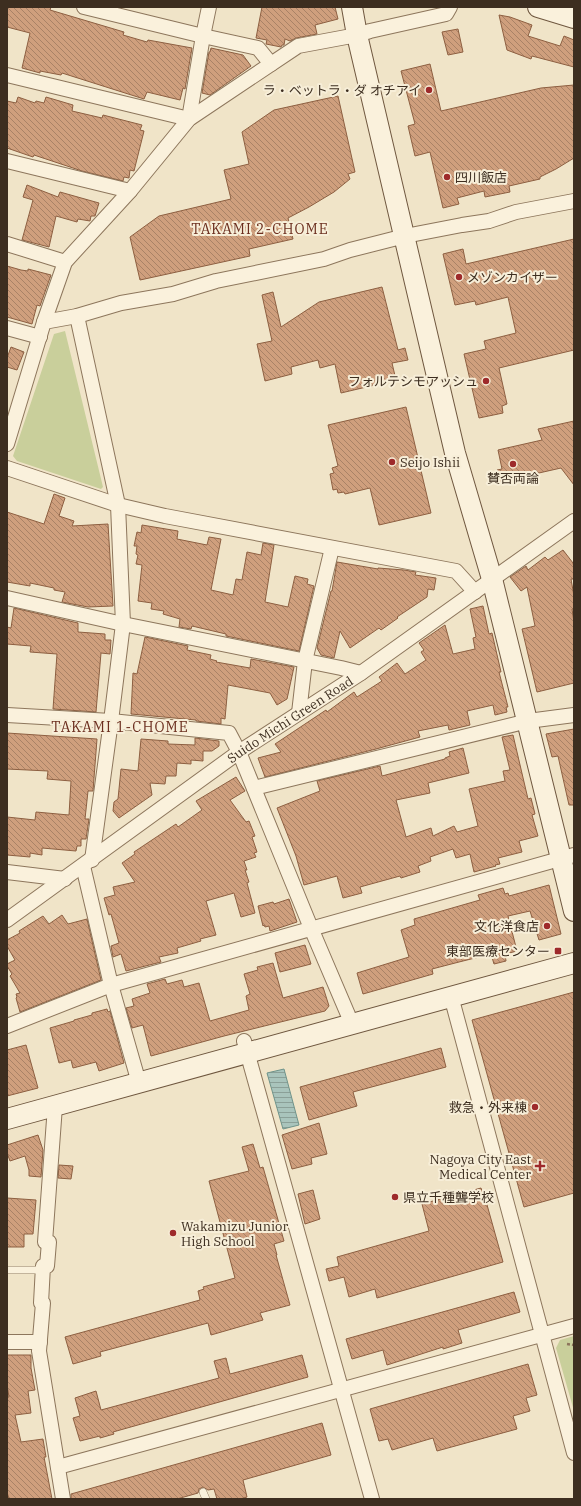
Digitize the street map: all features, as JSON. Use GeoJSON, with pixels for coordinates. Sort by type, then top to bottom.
{"type":"FeatureCollection","features":[{"type":"Feature","properties":{"kind":"street"},"geometry":{"type":"LineString","coordinates":[[84,7],[258,48],[271,64]]}},
{"type":"Feature","properties":{"kind":"street"},"geometry":{"type":"LineString","coordinates":[[189,119],[203,36],[210,7]]}},
{"type":"Feature","properties":{"kind":"street"},"geometry":{"type":"LineString","coordinates":[[352,7],[357,35],[455,453],[492,579],[528,721],[567,857],[574,911]]}},
{"type":"Feature","properties":{"kind":"street"},"geometry":{"type":"LineString","coordinates":[[7,444],[44,322],[65,262],[130,191],[189,119],[298,46],[357,35],[446,14],[450,7]]}},
{"type":"Feature","properties":{"kind":"street"},"geometry":{"type":"LineString","coordinates":[[547,8],[574,18]]}},
{"type":"Feature","properties":{"kind":"street"},"geometry":{"type":"LineString","coordinates":[[7,75],[189,119]]}},
{"type":"Feature","properties":{"kind":"street"},"geometry":{"type":"LineString","coordinates":[[7,161],[130,191]]}},
{"type":"Feature","properties":{"kind":"street"},"geometry":{"type":"LineString","coordinates":[[44,322],[78,316],[120,303],[173,294],[216,281],[324,259],[350,250],[404,236],[489,221],[516,212],[574,201]]}},
{"type":"Feature","properties":{"kind":"street"},"geometry":{"type":"LineString","coordinates":[[7,244],[65,262]]}},
{"type":"Feature","properties":{"kind":"street"},"geometry":{"type":"LineString","coordinates":[[78,316],[118,505],[123,624],[111,721],[87,863],[111,985],[139,1083]]}},
{"type":"Feature","properties":{"kind":"street"},"geometry":{"type":"LineString","coordinates":[[7,328],[40,338]]}},
{"type":"Feature","properties":{"kind":"street"},"geometry":{"type":"LineString","coordinates":[[7,468],[118,505],[166,516],[456,571],[475,592]]}},
{"type":"Feature","properties":{"kind":"street","name":"Suido Michi Green Road"},"geometry":{"type":"LineString","coordinates":[[7,920],[239,752],[361,674],[574,521]]}},
{"type":"Feature","properties":{"kind":"street"},"geometry":{"type":"LineString","coordinates":[[299,713],[305,661],[332,548]]}},
{"type":"Feature","properties":{"kind":"street"},"geometry":{"type":"LineString","coordinates":[[7,598],[361,674]]}},
{"type":"Feature","properties":{"kind":"street"},"geometry":{"type":"LineString","coordinates":[[7,715],[111,721],[228,733],[239,752],[352,1024]]}},
{"type":"Feature","properties":{"kind":"street"},"geometry":{"type":"LineString","coordinates":[[254,788],[528,721],[574,715]]}},
{"type":"Feature","properties":{"kind":"street"},"geometry":{"type":"LineString","coordinates":[[7,1026],[111,985],[567,857]]}},
{"type":"Feature","properties":{"kind":"street"},"geometry":{"type":"LineString","coordinates":[[7,872],[64,879]]}},
{"type":"Feature","properties":{"kind":"street"},"geometry":{"type":"LineString","coordinates":[[7,1119],[139,1083],[246,1047],[352,1024],[574,963]]}},
{"type":"Feature","properties":{"kind":"street"},"geometry":{"type":"LineString","coordinates":[[451,996],[574,1453]]}},
{"type":"Feature","properties":{"kind":"street"},"geometry":{"type":"LineString","coordinates":[[246,1047],[372,1499]]}},
{"type":"Feature","properties":{"kind":"street"},"geometry":{"type":"LineString","coordinates":[[55,1106],[45,1242],[48,1242],[47,1266],[43,1266],[41,1303],[43,1303],[39,1351],[63,1499]]}},
{"type":"Feature","properties":{"kind":"street"},"geometry":{"type":"LineString","coordinates":[[58,1467],[574,1326]]}},
{"type":"Feature","properties":{"kind":"street"},"geometry":{"type":"LineString","coordinates":[[7,1342],[40,1342]]}},
{"type":"Feature","properties":{"kind":"lane"},"geometry":{"type":"LineString","coordinates":[[7,1270],[43,1270]]}},
{"type":"Feature","properties":{"kind":"lane"},"geometry":{"type":"LineString","coordinates":[[203,1492],[206,1499]]}},
{"type":"Feature","properties":{"kind":"green space"},"geometry":{"type":"Polygon","coordinates":[[[65,331],[103,487],[101,489],[17,461],[13,456],[54,334],[65,331]]]}},
{"type":"Feature","properties":{"kind":"green space"},"geometry":{"type":"Polygon","coordinates":[[[574,1336],[574,1411],[556,1348],[560,1340],[574,1336]]]}},
{"type":"Feature","properties":{"kind":"water"},"geometry":{"type":"Polygon","coordinates":[[[284,1069],[299,1125],[283,1129],[267,1073],[284,1069]]]}},
{"type":"Feature","properties":{"kind":"building"},"geometry":{"type":"Polygon","coordinates":[[[7,7],[51,7],[50,10],[124,32],[123,35],[147,42],[148,40],[192,48],[185,89],[183,88],[180,100],[147,92],[144,99],[62,73],[61,75],[40,71],[40,73],[22,68],[30,33],[7,27],[7,7]]]}},
{"type":"Feature","properties":{"kind":"building"},"geometry":{"type":"Polygon","coordinates":[[[262,7],[335,7],[338,19],[315,25],[317,34],[296,38],[290,41],[285,39],[284,45],[281,47],[266,44],[267,40],[256,38],[262,7]]]}},
{"type":"Feature","properties":{"kind":"building"},"geometry":{"type":"Polygon","coordinates":[[[499,15],[510,17],[532,25],[528,36],[560,46],[564,36],[574,40],[574,67],[532,56],[531,59],[507,50],[499,15]]]}},
{"type":"Feature","properties":{"kind":"building"},"geometry":{"type":"Polygon","coordinates":[[[458,29],[463,52],[448,55],[442,32],[458,29]]]}},
{"type":"Feature","properties":{"kind":"building"},"geometry":{"type":"Polygon","coordinates":[[[211,48],[243,55],[251,66],[210,95],[202,93],[211,48]]]}},
{"type":"Feature","properties":{"kind":"building"},"geometry":{"type":"Polygon","coordinates":[[[430,64],[441,111],[541,88],[574,85],[574,158],[540,177],[540,179],[509,186],[510,192],[485,197],[484,191],[457,198],[459,204],[443,208],[430,152],[415,156],[408,126],[415,124],[401,71],[430,64]]]}},
{"type":"Feature","properties":{"kind":"building"},"geometry":{"type":"Polygon","coordinates":[[[338,96],[355,172],[348,174],[350,179],[334,192],[288,218],[293,239],[249,249],[250,256],[140,280],[130,237],[159,216],[231,199],[224,170],[249,164],[242,132],[274,110],[338,96]]]}},
{"type":"Feature","properties":{"kind":"building"},"geometry":{"type":"Polygon","coordinates":[[[18,97],[35,103],[36,101],[44,103],[46,97],[73,105],[72,111],[102,118],[103,115],[142,125],[140,130],[144,131],[134,171],[130,170],[129,178],[124,177],[123,181],[82,171],[34,155],[33,157],[7,148],[7,101],[16,103],[18,97]]]}},
{"type":"Feature","properties":{"kind":"building"},"geometry":{"type":"Polygon","coordinates":[[[27,185],[58,197],[60,192],[99,203],[95,216],[91,216],[90,221],[78,219],[77,222],[56,216],[49,247],[22,240],[33,200],[23,197],[27,185]]]}},
{"type":"Feature","properties":{"kind":"building"},"geometry":{"type":"Polygon","coordinates":[[[574,239],[574,350],[499,368],[507,404],[502,406],[503,413],[479,418],[464,354],[486,349],[484,341],[516,333],[508,297],[476,305],[475,301],[455,305],[443,254],[463,249],[466,264],[574,239]]]}},
{"type":"Feature","properties":{"kind":"building"},"geometry":{"type":"Polygon","coordinates":[[[7,266],[28,271],[28,269],[51,275],[40,306],[37,305],[32,324],[7,317],[7,266]]]}},
{"type":"Feature","properties":{"kind":"building"},"geometry":{"type":"Polygon","coordinates":[[[382,287],[398,350],[405,348],[408,360],[392,363],[396,380],[341,393],[335,364],[320,368],[318,360],[291,367],[292,374],[265,381],[257,344],[272,341],[262,295],[273,292],[281,327],[319,302],[382,287]]]}},
{"type":"Feature","properties":{"kind":"building"},"geometry":{"type":"Polygon","coordinates":[[[11,347],[24,352],[17,370],[7,367],[7,358],[11,347]]]}},
{"type":"Feature","properties":{"kind":"building"},"geometry":{"type":"Polygon","coordinates":[[[406,407],[431,513],[379,525],[370,488],[345,494],[344,492],[338,493],[337,489],[333,490],[330,474],[334,473],[332,468],[338,466],[328,425],[406,407]]]}},
{"type":"Feature","properties":{"kind":"building"},"geometry":{"type":"Polygon","coordinates":[[[574,421],[574,485],[561,468],[500,484],[497,470],[502,469],[498,450],[542,440],[538,429],[574,421]]]}},
{"type":"Feature","properties":{"kind":"building"},"geometry":{"type":"Polygon","coordinates":[[[54,494],[65,498],[59,516],[74,521],[72,526],[108,524],[113,606],[88,607],[62,602],[65,592],[54,590],[54,588],[30,583],[30,586],[7,582],[7,512],[44,524],[54,494]]]}},
{"type":"Feature","properties":{"kind":"building"},"geometry":{"type":"Polygon","coordinates":[[[142,525],[178,531],[177,539],[207,545],[209,537],[221,539],[211,590],[233,595],[236,579],[242,580],[247,552],[261,555],[263,543],[274,545],[265,602],[288,607],[295,576],[308,579],[307,584],[314,586],[299,651],[226,636],[226,634],[192,626],[191,629],[179,627],[180,619],[163,614],[164,611],[151,609],[152,603],[138,601],[142,565],[136,564],[138,555],[136,554],[137,546],[134,546],[137,532],[141,533],[142,525]]]}},
{"type":"Feature","properties":{"kind":"building"},"geometry":{"type":"Polygon","coordinates":[[[563,550],[573,563],[574,567],[574,579],[571,579],[574,596],[574,609],[572,609],[574,622],[574,683],[537,692],[522,629],[535,626],[527,587],[521,591],[510,577],[526,566],[528,570],[545,557],[548,560],[563,550]]]}},
{"type":"Feature","properties":{"kind":"building"},"geometry":{"type":"Polygon","coordinates":[[[337,562],[378,569],[416,572],[415,575],[436,578],[434,590],[428,589],[427,597],[397,617],[398,618],[381,630],[379,628],[350,648],[340,631],[334,658],[321,655],[317,648],[332,591],[337,562]]]}},
{"type":"Feature","properties":{"kind":"building"},"geometry":{"type":"Polygon","coordinates":[[[483,606],[489,634],[492,633],[501,672],[499,672],[508,707],[506,707],[507,712],[495,715],[493,705],[467,711],[470,725],[449,730],[448,725],[418,731],[420,737],[265,777],[258,758],[281,752],[275,744],[326,710],[327,712],[354,692],[357,697],[382,681],[379,677],[397,663],[405,674],[426,660],[421,652],[424,650],[419,643],[445,625],[453,654],[475,649],[473,638],[476,637],[470,609],[483,606]]]}},
{"type":"Feature","properties":{"kind":"building"},"geometry":{"type":"Polygon","coordinates":[[[14,608],[78,623],[78,632],[105,634],[105,640],[111,640],[110,654],[101,653],[96,712],[53,709],[57,654],[30,652],[31,646],[7,644],[7,627],[11,628],[14,608]]]}},
{"type":"Feature","properties":{"kind":"building"},"geometry":{"type":"Polygon","coordinates":[[[145,637],[188,646],[187,650],[211,655],[210,659],[217,661],[216,662],[250,668],[251,659],[294,667],[287,699],[277,705],[270,693],[228,685],[225,719],[221,718],[221,724],[196,720],[131,714],[133,673],[137,674],[145,637]]]}},
{"type":"Feature","properties":{"kind":"building"},"geometry":{"type":"Polygon","coordinates":[[[574,729],[574,805],[569,805],[558,756],[552,757],[546,734],[574,729]]]}},
{"type":"Feature","properties":{"kind":"building"},"geometry":{"type":"Polygon","coordinates":[[[7,733],[97,739],[93,791],[88,791],[85,819],[89,819],[86,839],[81,839],[81,846],[77,846],[76,851],[42,848],[42,855],[30,853],[30,857],[7,855],[7,817],[35,820],[36,812],[69,815],[71,781],[47,779],[48,771],[7,769],[7,733]]]}},
{"type":"Feature","properties":{"kind":"building"},"geometry":{"type":"Polygon","coordinates":[[[513,735],[528,799],[531,798],[535,814],[532,815],[538,836],[519,841],[522,852],[498,858],[500,864],[474,872],[470,854],[456,858],[453,849],[430,857],[431,861],[418,866],[420,872],[401,878],[400,876],[360,887],[362,893],[343,898],[337,876],[304,885],[296,856],[277,808],[320,791],[317,781],[380,766],[382,776],[445,759],[450,756],[449,752],[463,748],[469,773],[428,783],[430,793],[396,800],[406,837],[431,828],[433,836],[454,826],[457,832],[478,826],[469,789],[505,781],[503,771],[510,770],[502,737],[513,735]]]}},
{"type":"Feature","properties":{"kind":"building"},"geometry":{"type":"Polygon","coordinates":[[[195,738],[219,741],[219,746],[212,751],[203,751],[203,761],[191,760],[191,764],[177,763],[176,776],[166,776],[165,784],[150,783],[152,795],[119,818],[113,811],[114,802],[118,799],[121,769],[138,771],[141,739],[168,741],[168,744],[195,745],[195,738]]]}},
{"type":"Feature","properties":{"kind":"building"},"geometry":{"type":"Polygon","coordinates":[[[236,777],[245,791],[230,800],[246,822],[249,821],[255,836],[252,837],[257,852],[254,853],[256,857],[244,861],[249,882],[247,883],[255,913],[241,917],[234,893],[206,901],[216,935],[200,939],[201,941],[177,948],[178,953],[159,957],[161,962],[126,971],[121,954],[113,957],[111,946],[119,943],[111,914],[109,915],[104,898],[115,895],[113,887],[135,882],[122,863],[135,854],[134,852],[176,824],[178,827],[202,810],[196,801],[236,777]]]}},
{"type":"Feature","properties":{"kind":"building"},"geometry":{"type":"Polygon","coordinates":[[[549,885],[561,934],[539,940],[530,911],[508,916],[517,951],[505,954],[506,961],[494,964],[491,954],[432,969],[433,974],[363,994],[357,973],[409,957],[401,930],[415,925],[414,919],[480,900],[478,895],[503,888],[505,894],[508,893],[509,896],[549,885]]]}},
{"type":"Feature","properties":{"kind":"building"},"geometry":{"type":"Polygon","coordinates":[[[289,899],[297,922],[270,931],[269,926],[263,926],[258,906],[273,902],[274,904],[289,899]]]}},
{"type":"Feature","properties":{"kind":"building"},"geometry":{"type":"Polygon","coordinates":[[[62,915],[68,924],[87,919],[101,980],[20,1012],[16,994],[20,993],[10,976],[12,974],[7,966],[7,964],[15,960],[7,946],[7,940],[20,933],[19,931],[43,916],[49,924],[62,915]]]}},
{"type":"Feature","properties":{"kind":"building"},"geometry":{"type":"Polygon","coordinates":[[[305,945],[311,964],[280,972],[275,953],[305,945]]]}},
{"type":"Feature","properties":{"kind":"building"},"geometry":{"type":"Polygon","coordinates":[[[273,963],[283,998],[323,987],[329,1006],[325,1011],[151,1056],[143,1025],[132,1028],[126,1008],[134,1006],[132,999],[150,993],[147,984],[165,979],[167,984],[182,980],[184,987],[199,983],[210,1021],[249,1010],[246,996],[250,994],[244,974],[258,970],[257,967],[273,963]]]}},
{"type":"Feature","properties":{"kind":"building","name":"Nagoya City East Medical Center"},"geometry":{"type":"Polygon","coordinates":[[[574,992],[574,1193],[524,1207],[472,1020],[574,992]]]}},
{"type":"Feature","properties":{"kind":"building"},"geometry":{"type":"Polygon","coordinates":[[[107,1009],[108,1012],[110,1011],[124,1063],[99,1071],[96,1062],[73,1068],[71,1060],[59,1063],[50,1028],[107,1009]]]}},
{"type":"Feature","properties":{"kind":"building"},"geometry":{"type":"Polygon","coordinates":[[[26,1045],[38,1088],[7,1096],[7,1050],[26,1045]]]}},
{"type":"Feature","properties":{"kind":"building"},"geometry":{"type":"Polygon","coordinates":[[[441,1048],[446,1067],[353,1092],[357,1106],[309,1120],[300,1087],[441,1048]]]}},
{"type":"Feature","properties":{"kind":"building"},"geometry":{"type":"Polygon","coordinates":[[[319,1123],[327,1154],[311,1158],[312,1164],[292,1169],[282,1135],[319,1123]]]}},
{"type":"Feature","properties":{"kind":"building"},"geometry":{"type":"Polygon","coordinates":[[[38,1135],[43,1150],[41,1177],[29,1176],[25,1156],[10,1161],[7,1153],[7,1145],[38,1135]]]}},
{"type":"Feature","properties":{"kind":"building"},"geometry":{"type":"Polygon","coordinates":[[[253,1144],[260,1168],[263,1167],[284,1241],[274,1244],[290,1305],[260,1313],[263,1320],[211,1335],[208,1323],[100,1352],[101,1356],[73,1364],[65,1337],[200,1300],[198,1291],[204,1289],[203,1287],[235,1278],[209,1181],[249,1171],[242,1147],[253,1144]]]}},
{"type":"Feature","properties":{"kind":"building"},"geometry":{"type":"Polygon","coordinates":[[[59,1165],[73,1166],[71,1179],[58,1178],[59,1165]]]}},
{"type":"Feature","properties":{"kind":"building"},"geometry":{"type":"Polygon","coordinates":[[[481,1188],[503,1262],[377,1298],[375,1289],[349,1297],[344,1277],[329,1281],[326,1269],[339,1266],[337,1257],[429,1231],[422,1204],[481,1188]]]}},
{"type":"Feature","properties":{"kind":"building"},"geometry":{"type":"Polygon","coordinates":[[[313,1190],[320,1219],[305,1224],[298,1194],[313,1190]]]}},
{"type":"Feature","properties":{"kind":"building"},"geometry":{"type":"Polygon","coordinates":[[[7,1198],[36,1200],[33,1234],[24,1234],[24,1247],[7,1247],[7,1198]]]}},
{"type":"Feature","properties":{"kind":"building"},"geometry":{"type":"Polygon","coordinates":[[[514,1292],[520,1312],[458,1330],[462,1343],[443,1349],[443,1347],[387,1365],[383,1350],[352,1359],[346,1339],[514,1292]]]}},
{"type":"Feature","properties":{"kind":"building"},"geometry":{"type":"Polygon","coordinates":[[[7,1355],[31,1355],[31,1368],[35,1390],[28,1391],[31,1413],[15,1415],[21,1442],[43,1439],[46,1457],[44,1457],[52,1499],[9,1499],[7,1492],[7,1397],[9,1397],[7,1385],[7,1355]]]}},
{"type":"Feature","properties":{"kind":"building"},"geometry":{"type":"Polygon","coordinates":[[[302,1355],[308,1377],[113,1432],[114,1434],[100,1438],[100,1436],[80,1441],[73,1418],[80,1416],[75,1398],[96,1391],[101,1410],[219,1378],[214,1361],[226,1358],[230,1374],[302,1355]]]}},
{"type":"Feature","properties":{"kind":"building"},"geometry":{"type":"Polygon","coordinates":[[[528,1364],[537,1395],[526,1398],[530,1411],[513,1416],[517,1429],[437,1451],[433,1438],[392,1450],[388,1439],[379,1441],[370,1409],[528,1364]]]}},
{"type":"Feature","properties":{"kind":"building"},"geometry":{"type":"Polygon","coordinates":[[[322,1423],[331,1455],[243,1480],[247,1497],[240,1499],[217,1499],[214,1489],[208,1490],[203,1487],[199,1489],[198,1493],[177,1499],[71,1499],[71,1494],[322,1423]]]}},
{"type":"Feature","properties":{"kind":"place","name":"ラ・ベットラ・ダ オチアイ"},"geometry":{"type":"Point","coordinates":[429,90]}},
{"type":"Feature","properties":{"kind":"place","name":"四川飯店"},"geometry":{"type":"Point","coordinates":[447,177]}},
{"type":"Feature","properties":{"kind":"place","name":"メゾンカイザー"},"geometry":{"type":"Point","coordinates":[459,277]}},
{"type":"Feature","properties":{"kind":"place","name":"フォルテシモアッシュ"},"geometry":{"type":"Point","coordinates":[486,381]}},
{"type":"Feature","properties":{"kind":"place","name":"Seijo Ishii"},"geometry":{"type":"Point","coordinates":[392,462]}},
{"type":"Feature","properties":{"kind":"place","name":"賛否両論"},"geometry":{"type":"Point","coordinates":[513,464]}},
{"type":"Feature","properties":{"kind":"place","name":"文化洋食店"},"geometry":{"type":"Point","coordinates":[547,926]}},
{"type":"Feature","properties":{"kind":"place","name":"東部医療センター"},"geometry":{"type":"Point","coordinates":[558,951]}},
{"type":"Feature","properties":{"kind":"place","name":"救急・外来棟"},"geometry":{"type":"Point","coordinates":[535,1107]}},
{"type":"Feature","properties":{"kind":"place","name":"Nagoya City East Medical Center"},"geometry":{"type":"Point","coordinates":[540,1166]}},
{"type":"Feature","properties":{"kind":"place","name":"県立千種聾学校"},"geometry":{"type":"Point","coordinates":[395,1197]}},
{"type":"Feature","properties":{"kind":"place","name":"Wakamizu Junior High School"},"geometry":{"type":"Point","coordinates":[173,1233]}},
{"type":"Feature","properties":{"kind":"district","name":"TAKAMI 2-CHOME"},"geometry":{"type":"Point","coordinates":[260,229]}},
{"type":"Feature","properties":{"kind":"district","name":"TAKAMI 1-CHOME"},"geometry":{"type":"Point","coordinates":[120,727]}}]}
